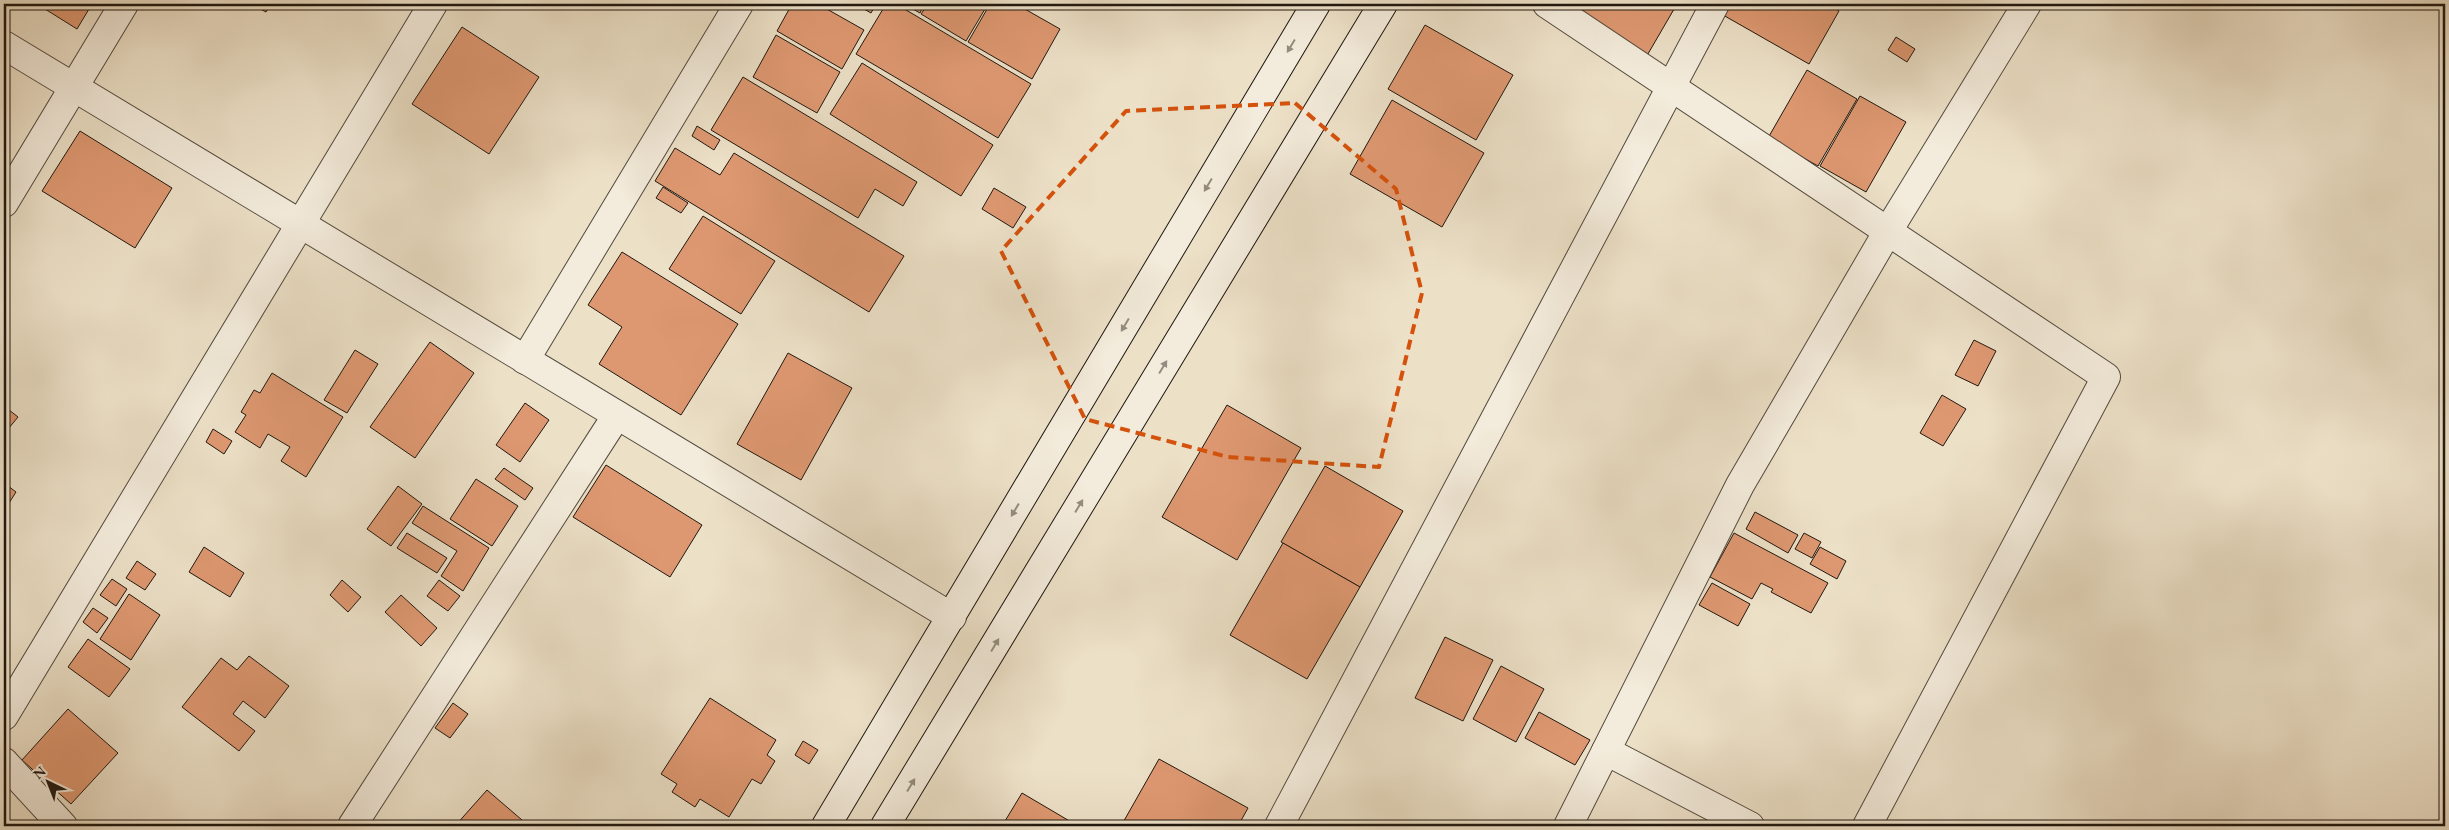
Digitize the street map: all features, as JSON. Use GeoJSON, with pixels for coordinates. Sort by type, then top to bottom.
{"type":"FeatureCollection","features":[{"type":"Feature","properties":{"kind":"street"},"geometry":{"type":"LineString","coordinates":[[4,203],[124,4]]}},
{"type":"Feature","properties":{"kind":"street"},"geometry":{"type":"LineString","coordinates":[[4,716],[433,4]]}},
{"type":"Feature","properties":{"kind":"street"},"geometry":{"type":"LineString","coordinates":[[525,360],[739,4]]}},
{"type":"Feature","properties":{"kind":"street"},"geometry":{"type":"LineString","coordinates":[[826,826],[1316,4]]}},
{"type":"Feature","properties":{"kind":"street"},"geometry":{"type":"LineString","coordinates":[[886,826],[1383,4]]}},
{"type":"Feature","properties":{"kind":"street"},"geometry":{"type":"LineString","coordinates":[[1547,4],[2106,376],[1867,826]]}},
{"type":"Feature","properties":{"kind":"street"},"geometry":{"type":"LineString","coordinates":[[1279,826],[1715,4]]}},
{"type":"Feature","properties":{"kind":"street"},"geometry":{"type":"LineString","coordinates":[[1568,826],[1740,485],[1888,231],[2027,4]]}},
{"type":"Feature","properties":{"kind":"street"},"geometry":{"type":"LineString","coordinates":[[4,46],[952,617]]}},
{"type":"Feature","properties":{"kind":"street"},"geometry":{"type":"LineString","coordinates":[[352,826],[617,415]]}},
{"type":"Feature","properties":{"kind":"street"},"geometry":{"type":"LineString","coordinates":[[1606,750],[1750,826]]}},
{"type":"Feature","properties":{"kind":"street"},"geometry":{"type":"LineString","coordinates":[[4,762],[64,826]]}},
{"type":"Feature","properties":{"kind":"highlighted area"},"geometry":{"type":"Polygon","coordinates":[[[1295,103],[1396,189],[1422,293],[1379,467],[1228,457],[1085,419],[1001,251],[1126,111],[1295,103]]]}},
{"type":"Feature","properties":{"kind":"building"},"geometry":{"type":"Polygon","coordinates":[[[37,4],[92,4],[77,29],[37,4]]]}},
{"type":"Feature","properties":{"kind":"building"},"geometry":{"type":"Polygon","coordinates":[[[251,4],[271,4],[266,12],[251,4]]]}},
{"type":"Feature","properties":{"kind":"building"},"geometry":{"type":"Polygon","coordinates":[[[792,4],[818,4],[864,30],[842,69],[777,31],[792,4]]]}},
{"type":"Feature","properties":{"kind":"building"},"geometry":{"type":"Polygon","coordinates":[[[855,4],[876,4],[871,13],[855,4]]]}},
{"type":"Feature","properties":{"kind":"building"},"geometry":{"type":"Polygon","coordinates":[[[886,4],[896,4],[1031,84],[998,138],[856,54],[886,4]]]}},
{"type":"Feature","properties":{"kind":"building"},"geometry":{"type":"Polygon","coordinates":[[[904,4],[924,4],[920,13],[904,4]]]}},
{"type":"Feature","properties":{"kind":"building"},"geometry":{"type":"Polygon","coordinates":[[[928,4],[988,4],[966,41],[921,14],[928,4]]]}},
{"type":"Feature","properties":{"kind":"building"},"geometry":{"type":"Polygon","coordinates":[[[990,4],[1016,4],[1060,29],[1032,79],[968,42],[990,4]]]}},
{"type":"Feature","properties":{"kind":"building"},"geometry":{"type":"Polygon","coordinates":[[[1558,4],[1677,4],[1645,59],[1558,4]]]}},
{"type":"Feature","properties":{"kind":"building"},"geometry":{"type":"Polygon","coordinates":[[[1720,4],[1827,4],[1839,11],[1809,64],[1716,11],[1720,4]]]}},
{"type":"Feature","properties":{"kind":"building"},"geometry":{"type":"Polygon","coordinates":[[[1425,25],[1513,75],[1476,140],[1388,89],[1425,25]]]}},
{"type":"Feature","properties":{"kind":"building"},"geometry":{"type":"Polygon","coordinates":[[[462,27],[539,77],[489,154],[412,104],[462,27]]]}},
{"type":"Feature","properties":{"kind":"building"},"geometry":{"type":"Polygon","coordinates":[[[776,35],[840,72],[817,113],[753,77],[776,35]]]}},
{"type":"Feature","properties":{"kind":"building"},"geometry":{"type":"Polygon","coordinates":[[[1896,37],[1915,49],[1907,62],[1888,50],[1896,37]]]}},
{"type":"Feature","properties":{"kind":"building"},"geometry":{"type":"Polygon","coordinates":[[[862,63],[993,145],[961,196],[830,114],[862,63]]]}},
{"type":"Feature","properties":{"kind":"building"},"geometry":{"type":"Polygon","coordinates":[[[1807,70],[1857,99],[1818,166],[1768,138],[1807,70]]]}},
{"type":"Feature","properties":{"kind":"building"},"geometry":{"type":"Polygon","coordinates":[[[743,77],[917,182],[903,206],[875,189],[858,218],[711,130],[743,77]]]}},
{"type":"Feature","properties":{"kind":"building"},"geometry":{"type":"Polygon","coordinates":[[[1860,96],[1906,122],[1866,192],[1820,166],[1860,96]]]}},
{"type":"Feature","properties":{"kind":"building"},"geometry":{"type":"Polygon","coordinates":[[[1392,100],[1484,153],[1442,227],[1350,174],[1392,100]]]}},
{"type":"Feature","properties":{"kind":"building"},"geometry":{"type":"Polygon","coordinates":[[[697,126],[720,140],[714,150],[692,136],[697,126]]]}},
{"type":"Feature","properties":{"kind":"building"},"geometry":{"type":"Polygon","coordinates":[[[80,131],[172,188],[135,248],[42,191],[80,131]]]}},
{"type":"Feature","properties":{"kind":"building"},"geometry":{"type":"Polygon","coordinates":[[[675,148],[720,175],[734,153],[904,256],[869,312],[655,181],[675,148]]]}},
{"type":"Feature","properties":{"kind":"building"},"geometry":{"type":"Polygon","coordinates":[[[663,187],[688,203],[681,213],[656,198],[663,187]]]}},
{"type":"Feature","properties":{"kind":"building"},"geometry":{"type":"Polygon","coordinates":[[[994,188],[1026,207],[1013,228],[982,209],[994,188]]]}},
{"type":"Feature","properties":{"kind":"building"},"geometry":{"type":"Polygon","coordinates":[[[703,216],[775,261],[741,314],[669,269],[703,216]]]}},
{"type":"Feature","properties":{"kind":"building"},"geometry":{"type":"Polygon","coordinates":[[[622,252],[738,324],[681,415],[599,364],[622,327],[588,305],[622,252]]]}},
{"type":"Feature","properties":{"kind":"building"},"geometry":{"type":"Polygon","coordinates":[[[1974,340],[1996,351],[1978,386],[1955,375],[1974,340]]]}},
{"type":"Feature","properties":{"kind":"building"},"geometry":{"type":"Polygon","coordinates":[[[430,342],[474,373],[415,458],[370,427],[430,342]]]}},
{"type":"Feature","properties":{"kind":"building"},"geometry":{"type":"Polygon","coordinates":[[[355,350],[378,364],[347,413],[324,400],[355,350]]]}},
{"type":"Feature","properties":{"kind":"building"},"geometry":{"type":"Polygon","coordinates":[[[788,353],[852,388],[801,480],[737,444],[788,353]]]}},
{"type":"Feature","properties":{"kind":"building"},"geometry":{"type":"Polygon","coordinates":[[[272,373],[343,417],[306,477],[281,461],[290,447],[268,434],[260,448],[235,432],[246,415],[241,412],[254,390],[260,393],[272,373]]]}},
{"type":"Feature","properties":{"kind":"building"},"geometry":{"type":"Polygon","coordinates":[[[1942,395],[1966,409],[1943,446],[1920,433],[1942,395]]]}},
{"type":"Feature","properties":{"kind":"building"},"geometry":{"type":"Polygon","coordinates":[[[525,403],[549,420],[520,462],[496,445],[525,403]]]}},
{"type":"Feature","properties":{"kind":"building"},"geometry":{"type":"Polygon","coordinates":[[[1227,405],[1301,448],[1237,560],[1162,517],[1227,405]]]}},
{"type":"Feature","properties":{"kind":"building"},"geometry":{"type":"Polygon","coordinates":[[[4,406],[18,417],[4,434],[4,406]]]}},
{"type":"Feature","properties":{"kind":"building"},"geometry":{"type":"Polygon","coordinates":[[[213,429],[232,441],[224,454],[206,442],[213,429]]]}},
{"type":"Feature","properties":{"kind":"building"},"geometry":{"type":"Polygon","coordinates":[[[606,465],[702,525],[670,577],[573,517],[606,465]]]}},
{"type":"Feature","properties":{"kind":"building"},"geometry":{"type":"Polygon","coordinates":[[[1325,466],[1403,511],[1360,587],[1281,542],[1325,466]]]}},
{"type":"Feature","properties":{"kind":"building"},"geometry":{"type":"Polygon","coordinates":[[[504,468],[533,488],[525,500],[495,479],[504,468]]]}},
{"type":"Feature","properties":{"kind":"building"},"geometry":{"type":"Polygon","coordinates":[[[476,479],[518,506],[492,546],[450,519],[476,479]]]}},
{"type":"Feature","properties":{"kind":"building"},"geometry":{"type":"Polygon","coordinates":[[[4,483],[16,492],[4,511],[4,483]]]}},
{"type":"Feature","properties":{"kind":"building"},"geometry":{"type":"Polygon","coordinates":[[[398,486],[422,504],[391,546],[367,529],[398,486]]]}},
{"type":"Feature","properties":{"kind":"building"},"geometry":{"type":"Polygon","coordinates":[[[423,506],[489,548],[463,591],[441,576],[457,551],[412,523],[423,506]]]}},
{"type":"Feature","properties":{"kind":"building"},"geometry":{"type":"Polygon","coordinates":[[[1755,512],[1798,535],[1788,553],[1746,529],[1755,512]]]}},
{"type":"Feature","properties":{"kind":"building"},"geometry":{"type":"Polygon","coordinates":[[[407,533],[447,558],[437,573],[397,548],[407,533]]]}},
{"type":"Feature","properties":{"kind":"building"},"geometry":{"type":"Polygon","coordinates":[[[1734,533],[1828,583],[1811,613],[1771,592],[1773,589],[1761,583],[1752,599],[1710,577],[1734,533]]]}},
{"type":"Feature","properties":{"kind":"building"},"geometry":{"type":"Polygon","coordinates":[[[1804,533],[1821,542],[1812,558],[1795,549],[1804,533]]]}},
{"type":"Feature","properties":{"kind":"building"},"geometry":{"type":"Polygon","coordinates":[[[1283,543],[1360,587],[1307,679],[1230,635],[1283,543]]]}},
{"type":"Feature","properties":{"kind":"building"},"geometry":{"type":"Polygon","coordinates":[[[204,547],[244,573],[230,597],[189,572],[204,547]]]}},
{"type":"Feature","properties":{"kind":"building"},"geometry":{"type":"Polygon","coordinates":[[[1820,547],[1846,561],[1837,579],[1810,564],[1820,547]]]}},
{"type":"Feature","properties":{"kind":"building"},"geometry":{"type":"Polygon","coordinates":[[[137,561],[156,574],[145,590],[126,578],[137,561]]]}},
{"type":"Feature","properties":{"kind":"building"},"geometry":{"type":"Polygon","coordinates":[[[112,579],[127,589],[116,606],[100,595],[112,579]]]}},
{"type":"Feature","properties":{"kind":"building"},"geometry":{"type":"Polygon","coordinates":[[[342,580],[361,597],[348,612],[330,595],[342,580]]]}},
{"type":"Feature","properties":{"kind":"building"},"geometry":{"type":"Polygon","coordinates":[[[439,580],[460,596],[448,611],[427,596],[439,580]]]}},
{"type":"Feature","properties":{"kind":"building"},"geometry":{"type":"Polygon","coordinates":[[[1712,583],[1750,604],[1738,626],[1699,605],[1712,583]]]}},
{"type":"Feature","properties":{"kind":"building"},"geometry":{"type":"Polygon","coordinates":[[[129,594],[160,615],[131,660],[100,639],[129,594]]]}},
{"type":"Feature","properties":{"kind":"building"},"geometry":{"type":"Polygon","coordinates":[[[401,595],[437,628],[421,646],[385,612],[401,595]]]}},
{"type":"Feature","properties":{"kind":"building"},"geometry":{"type":"Polygon","coordinates":[[[93,608],[108,618],[97,633],[83,622],[93,608]]]}},
{"type":"Feature","properties":{"kind":"building"},"geometry":{"type":"Polygon","coordinates":[[[1445,637],[1493,660],[1463,721],[1415,698],[1445,637]]]}},
{"type":"Feature","properties":{"kind":"building"},"geometry":{"type":"Polygon","coordinates":[[[88,639],[130,669],[109,697],[68,667],[88,639]]]}},
{"type":"Feature","properties":{"kind":"building"},"geometry":{"type":"Polygon","coordinates":[[[249,656],[289,686],[265,718],[243,701],[233,714],[255,731],[239,751],[182,707],[221,658],[237,670],[249,656]]]}},
{"type":"Feature","properties":{"kind":"building"},"geometry":{"type":"Polygon","coordinates":[[[1501,666],[1544,689],[1516,742],[1473,719],[1501,666]]]}},
{"type":"Feature","properties":{"kind":"building"},"geometry":{"type":"Polygon","coordinates":[[[710,698],[776,740],[767,755],[775,761],[761,784],[752,779],[729,817],[700,799],[695,807],[672,792],[677,784],[661,774],[710,698]]]}},
{"type":"Feature","properties":{"kind":"building"},"geometry":{"type":"Polygon","coordinates":[[[453,703],[468,714],[450,738],[435,728],[453,703]]]}},
{"type":"Feature","properties":{"kind":"building"},"geometry":{"type":"Polygon","coordinates":[[[68,709],[118,753],[71,804],[22,760],[68,709]]]}},
{"type":"Feature","properties":{"kind":"building"},"geometry":{"type":"Polygon","coordinates":[[[1539,712],[1590,740],[1575,765],[1525,738],[1539,712]]]}},
{"type":"Feature","properties":{"kind":"building"},"geometry":{"type":"Polygon","coordinates":[[[803,741],[818,750],[809,764],[795,755],[803,741]]]}},
{"type":"Feature","properties":{"kind":"building"},"geometry":{"type":"Polygon","coordinates":[[[1159,759],[1248,808],[1238,826],[1121,826],[1159,759]]]}},
{"type":"Feature","properties":{"kind":"building"},"geometry":{"type":"Polygon","coordinates":[[[487,790],[522,820],[517,826],[455,826],[487,790]]]}},
{"type":"Feature","properties":{"kind":"building"},"geometry":{"type":"Polygon","coordinates":[[[1022,793],[1078,826],[1002,826],[1022,793]]]}}]}
